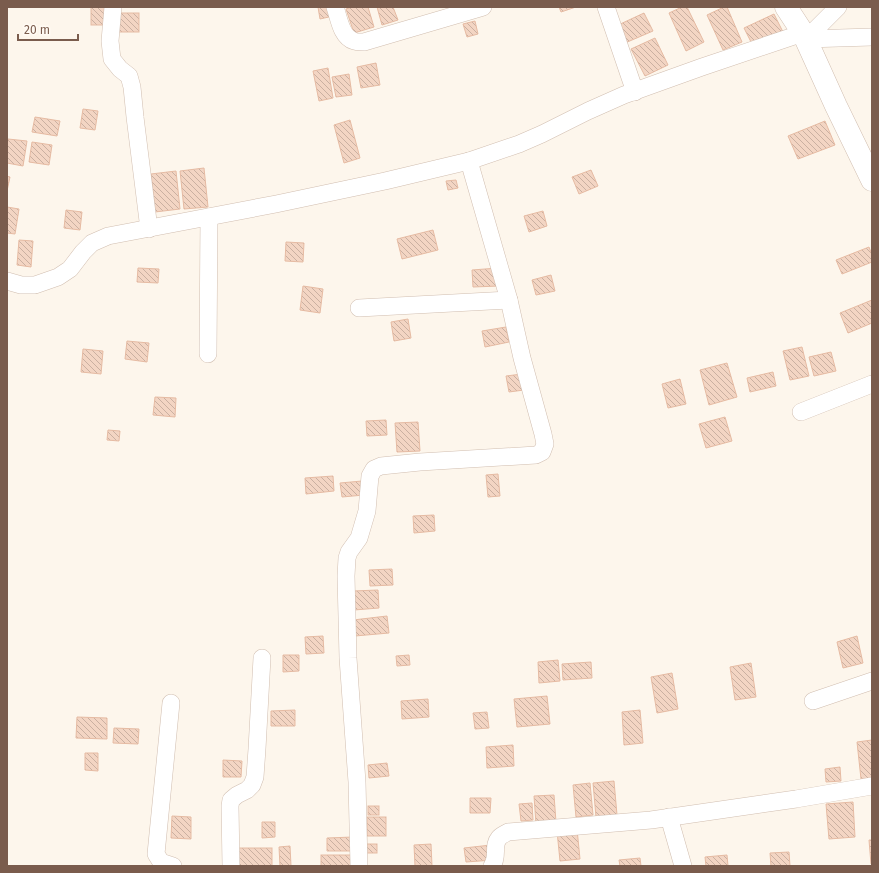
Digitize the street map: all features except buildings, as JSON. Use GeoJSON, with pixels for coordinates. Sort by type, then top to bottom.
{"type":"FeatureCollection","features":[{"type":"Feature","properties":{"kind":"street"},"geometry":{"type":"LineString","coordinates":[[112,7],[110,42],[112,59],[128,76],[132,87],[148,229]]}},
{"type":"Feature","properties":{"kind":"street"},"geometry":{"type":"LineString","coordinates":[[335,7],[346,36],[354,41],[364,42],[463,10],[482,7]]}},
{"type":"Feature","properties":{"kind":"street"},"geometry":{"type":"LineString","coordinates":[[606,7],[635,92]]}},
{"type":"Feature","properties":{"kind":"street"},"geometry":{"type":"LineString","coordinates":[[786,7],[804,36],[872,180]]}},
{"type":"Feature","properties":{"kind":"street"},"geometry":{"type":"LineString","coordinates":[[804,36],[838,7]]}},
{"type":"Feature","properties":{"kind":"street"},"geometry":{"type":"LineString","coordinates":[[7,281],[21,285],[35,285],[58,277],[70,269],[92,243],[108,236],[276,204],[385,181],[469,161],[519,144],[588,111],[635,92],[702,67],[804,36],[872,37]]}},
{"type":"Feature","properties":{"kind":"street"},"geometry":{"type":"LineString","coordinates":[[359,866],[357,782],[346,602],[347,558],[361,532],[366,511],[370,476],[374,469],[381,466],[420,462],[536,455],[542,452],[545,444],[522,358],[509,300],[469,161]]}},
{"type":"Feature","properties":{"kind":"street"},"geometry":{"type":"LineString","coordinates":[[208,354],[209,217]]}},
{"type":"Feature","properties":{"kind":"street"},"geometry":{"type":"LineString","coordinates":[[359,308],[509,300]]}},
{"type":"Feature","properties":{"kind":"street"},"geometry":{"type":"LineString","coordinates":[[802,412],[872,384]]}},
{"type":"Feature","properties":{"kind":"street"},"geometry":{"type":"LineString","coordinates":[[231,866],[231,800],[247,790],[252,785],[255,777],[258,749],[262,658]]}},
{"type":"Feature","properties":{"kind":"street"},"geometry":{"type":"LineString","coordinates":[[813,701],[872,681]]}},
{"type":"Feature","properties":{"kind":"street"},"geometry":{"type":"LineString","coordinates":[[171,703],[156,854],[161,862],[173,866]]}},
{"type":"Feature","properties":{"kind":"street"},"geometry":{"type":"LineString","coordinates":[[492,866],[495,861],[496,844],[500,837],[508,832],[669,817],[796,799],[872,786]]}},
{"type":"Feature","properties":{"kind":"street"},"geometry":{"type":"LineString","coordinates":[[669,817],[683,866]]}}]}
